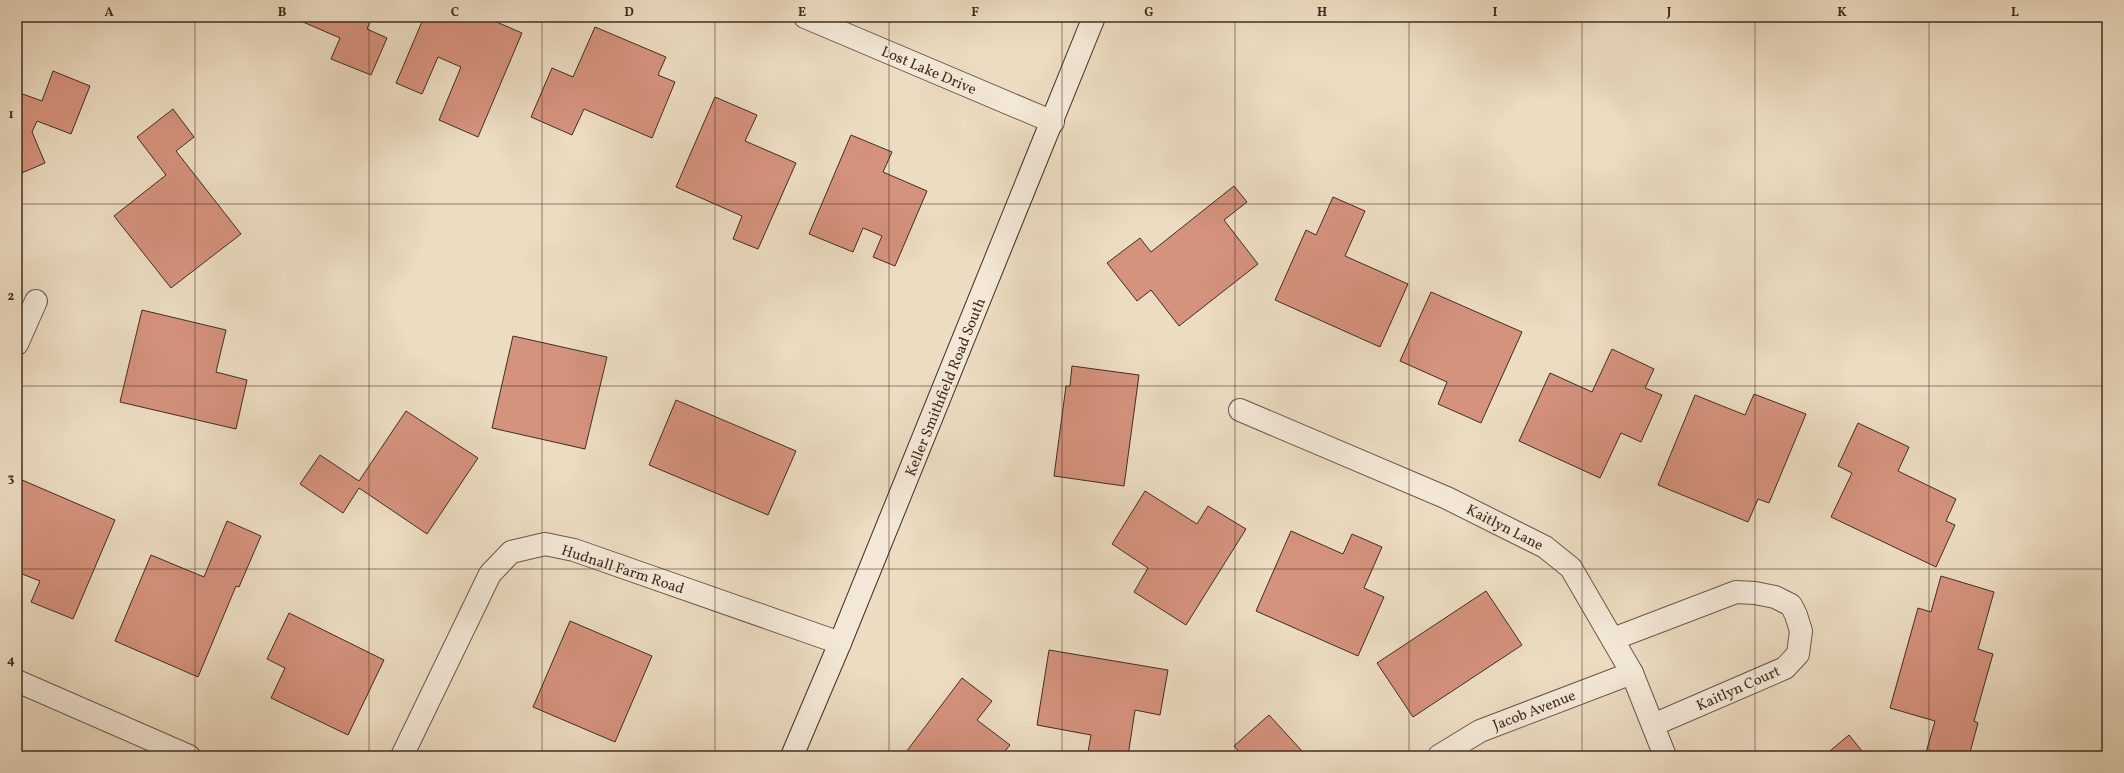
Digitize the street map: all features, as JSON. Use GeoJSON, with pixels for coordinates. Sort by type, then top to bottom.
{"type":"FeatureCollection","features":[{"type":"Feature","properties":{"kind":"street","name":"Lost Lake Drive"},"geometry":{"type":"LineString","coordinates":[[805,17],[1053,122]]}},
{"type":"Feature","properties":{"kind":"street","name":"Keller Smithfield Road South"},"geometry":{"type":"LineString","coordinates":[[792,756],[840,643],[1053,122],[1094,17]]}},
{"type":"Feature","properties":{"kind":"street"},"geometry":{"type":"LineString","coordinates":[[17,344],[36,301]]}},
{"type":"Feature","properties":{"kind":"street","name":"Kaitlyn Lane"},"geometry":{"type":"LineString","coordinates":[[1240,410],[1447,498],[1545,547],[1572,568],[1632,673],[1665,756]]}},
{"type":"Feature","properties":{"kind":"street","name":"Hudnall Farm Road"},"geometry":{"type":"LineString","coordinates":[[402,756],[490,574],[511,552],[545,544],[574,550],[840,643]]}},
{"type":"Feature","properties":{"kind":"street","name":"Kaitlyn Court"},"geometry":{"type":"LineString","coordinates":[[1613,639],[1736,592],[1775,597],[1791,605],[1796,615],[1800,631],[1798,654],[1785,668],[1653,725]]}},
{"type":"Feature","properties":{"kind":"street","name":"Jacob Avenue"},"geometry":{"type":"LineString","coordinates":[[1439,756],[1480,731],[1632,673]]}},
{"type":"Feature","properties":{"kind":"street"},"geometry":{"type":"LineString","coordinates":[[17,681],[189,756]]}},
{"type":"Feature","properties":{"kind":"building"},"geometry":{"type":"Polygon","coordinates":[[[305,17],[372,17],[367,29],[387,38],[371,75],[331,59],[340,38],[303,22],[305,17]]]}},
{"type":"Feature","properties":{"kind":"building"},"geometry":{"type":"Polygon","coordinates":[[[424,17],[485,17],[522,33],[478,137],[439,120],[461,67],[438,57],[422,94],[396,83],[424,17]]]}},
{"type":"Feature","properties":{"kind":"building"},"geometry":{"type":"Polygon","coordinates":[[[595,27],[666,57],[658,75],[675,82],[652,138],[584,109],[572,135],[531,117],[552,68],[573,77],[595,27]]]}},
{"type":"Feature","properties":{"kind":"building"},"geometry":{"type":"Polygon","coordinates":[[[53,71],[90,86],[71,134],[37,121],[32,132],[45,163],[17,175],[17,92],[42,101],[53,71]]]}},
{"type":"Feature","properties":{"kind":"building"},"geometry":{"type":"Polygon","coordinates":[[[715,97],[757,115],[745,141],[796,163],[758,249],[733,239],[742,216],[676,187],[715,97]]]}},
{"type":"Feature","properties":{"kind":"building"},"geometry":{"type":"Polygon","coordinates":[[[173,109],[194,137],[176,151],[241,234],[171,288],[114,216],[166,175],[137,137],[173,109]]]}},
{"type":"Feature","properties":{"kind":"building"},"geometry":{"type":"Polygon","coordinates":[[[851,135],[892,152],[883,172],[927,191],[895,266],[873,257],[882,236],[863,228],[853,252],[809,234],[851,135]]]}},
{"type":"Feature","properties":{"kind":"building"},"geometry":{"type":"Polygon","coordinates":[[[1234,186],[1247,202],[1224,220],[1258,264],[1179,326],[1151,290],[1137,301],[1107,263],[1140,238],[1151,252],[1234,186]]]}},
{"type":"Feature","properties":{"kind":"building"},"geometry":{"type":"Polygon","coordinates":[[[1333,197],[1365,211],[1345,256],[1408,284],[1380,347],[1275,300],[1306,230],[1316,235],[1333,197]]]}},
{"type":"Feature","properties":{"kind":"building"},"geometry":{"type":"Polygon","coordinates":[[[1431,292],[1522,332],[1481,423],[1438,404],[1447,382],[1400,361],[1431,292]]]}},
{"type":"Feature","properties":{"kind":"building"},"geometry":{"type":"Polygon","coordinates":[[[142,310],[226,330],[216,372],[247,380],[236,429],[120,402],[142,310]]]}},
{"type":"Feature","properties":{"kind":"building"},"geometry":{"type":"Polygon","coordinates":[[[513,336],[607,357],[585,449],[492,428],[513,336]]]}},
{"type":"Feature","properties":{"kind":"building"},"geometry":{"type":"Polygon","coordinates":[[[1612,349],[1654,369],[1645,388],[1662,395],[1641,442],[1621,433],[1600,478],[1519,441],[1550,373],[1592,392],[1612,349]]]}},
{"type":"Feature","properties":{"kind":"building"},"geometry":{"type":"Polygon","coordinates":[[[1072,366],[1139,375],[1124,486],[1054,476],[1066,386],[1070,386],[1072,366]]]}},
{"type":"Feature","properties":{"kind":"building"},"geometry":{"type":"Polygon","coordinates":[[[1754,394],[1806,414],[1769,503],[1758,499],[1748,522],[1658,485],[1695,395],[1745,415],[1754,394]]]}},
{"type":"Feature","properties":{"kind":"building"},"geometry":{"type":"Polygon","coordinates":[[[676,400],[796,451],[768,515],[649,465],[676,400]]]}},
{"type":"Feature","properties":{"kind":"building"},"geometry":{"type":"Polygon","coordinates":[[[406,411],[478,458],[427,534],[359,488],[343,513],[300,484],[320,455],[359,481],[406,411]]]}},
{"type":"Feature","properties":{"kind":"building"},"geometry":{"type":"Polygon","coordinates":[[[1858,423],[1909,447],[1898,471],[1956,499],[1946,521],[1955,525],[1936,567],[1831,517],[1852,473],[1838,466],[1858,423]]]}},
{"type":"Feature","properties":{"kind":"building"},"geometry":{"type":"Polygon","coordinates":[[[22,480],[115,520],[73,619],[31,602],[40,581],[17,572],[17,493],[22,480]]]}},
{"type":"Feature","properties":{"kind":"building"},"geometry":{"type":"Polygon","coordinates":[[[1145,491],[1197,524],[1208,506],[1246,529],[1186,625],[1134,592],[1148,568],[1112,544],[1145,491]]]}},
{"type":"Feature","properties":{"kind":"building"},"geometry":{"type":"Polygon","coordinates":[[[227,521],[261,536],[239,587],[236,586],[198,677],[115,641],[151,555],[204,577],[227,521]]]}},
{"type":"Feature","properties":{"kind":"building"},"geometry":{"type":"Polygon","coordinates":[[[1291,531],[1343,554],[1352,534],[1382,547],[1364,588],[1384,597],[1358,656],[1256,611],[1291,531]]]}},
{"type":"Feature","properties":{"kind":"building"},"geometry":{"type":"Polygon","coordinates":[[[1941,576],[1994,592],[1978,649],[1993,654],[1974,721],[1978,723],[1969,756],[1925,756],[1935,721],[1890,708],[1918,608],[1931,612],[1941,576]]]}},
{"type":"Feature","properties":{"kind":"building"},"geometry":{"type":"Polygon","coordinates":[[[1486,591],[1522,645],[1413,717],[1377,663],[1486,591]]]}},
{"type":"Feature","properties":{"kind":"building"},"geometry":{"type":"Polygon","coordinates":[[[289,613],[384,660],[348,735],[271,698],[285,668],[267,659],[289,613]]]}},
{"type":"Feature","properties":{"kind":"building"},"geometry":{"type":"Polygon","coordinates":[[[570,621],[652,656],[615,742],[533,707],[570,621]]]}},
{"type":"Feature","properties":{"kind":"building"},"geometry":{"type":"Polygon","coordinates":[[[1049,650],[1168,670],[1160,715],[1135,710],[1128,756],[1110,756],[1088,752],[1091,735],[1037,725],[1049,650]]]}},
{"type":"Feature","properties":{"kind":"building"},"geometry":{"type":"Polygon","coordinates":[[[962,678],[992,701],[977,720],[1010,745],[1001,756],[903,756],[962,678]]]}},
{"type":"Feature","properties":{"kind":"building"},"geometry":{"type":"Polygon","coordinates":[[[1269,715],[1302,751],[1297,756],[1243,756],[1234,746],[1269,715]]]}},
{"type":"Feature","properties":{"kind":"building"},"geometry":{"type":"Polygon","coordinates":[[[1849,735],[1866,756],[1824,756],[1849,735]]]}}]}
